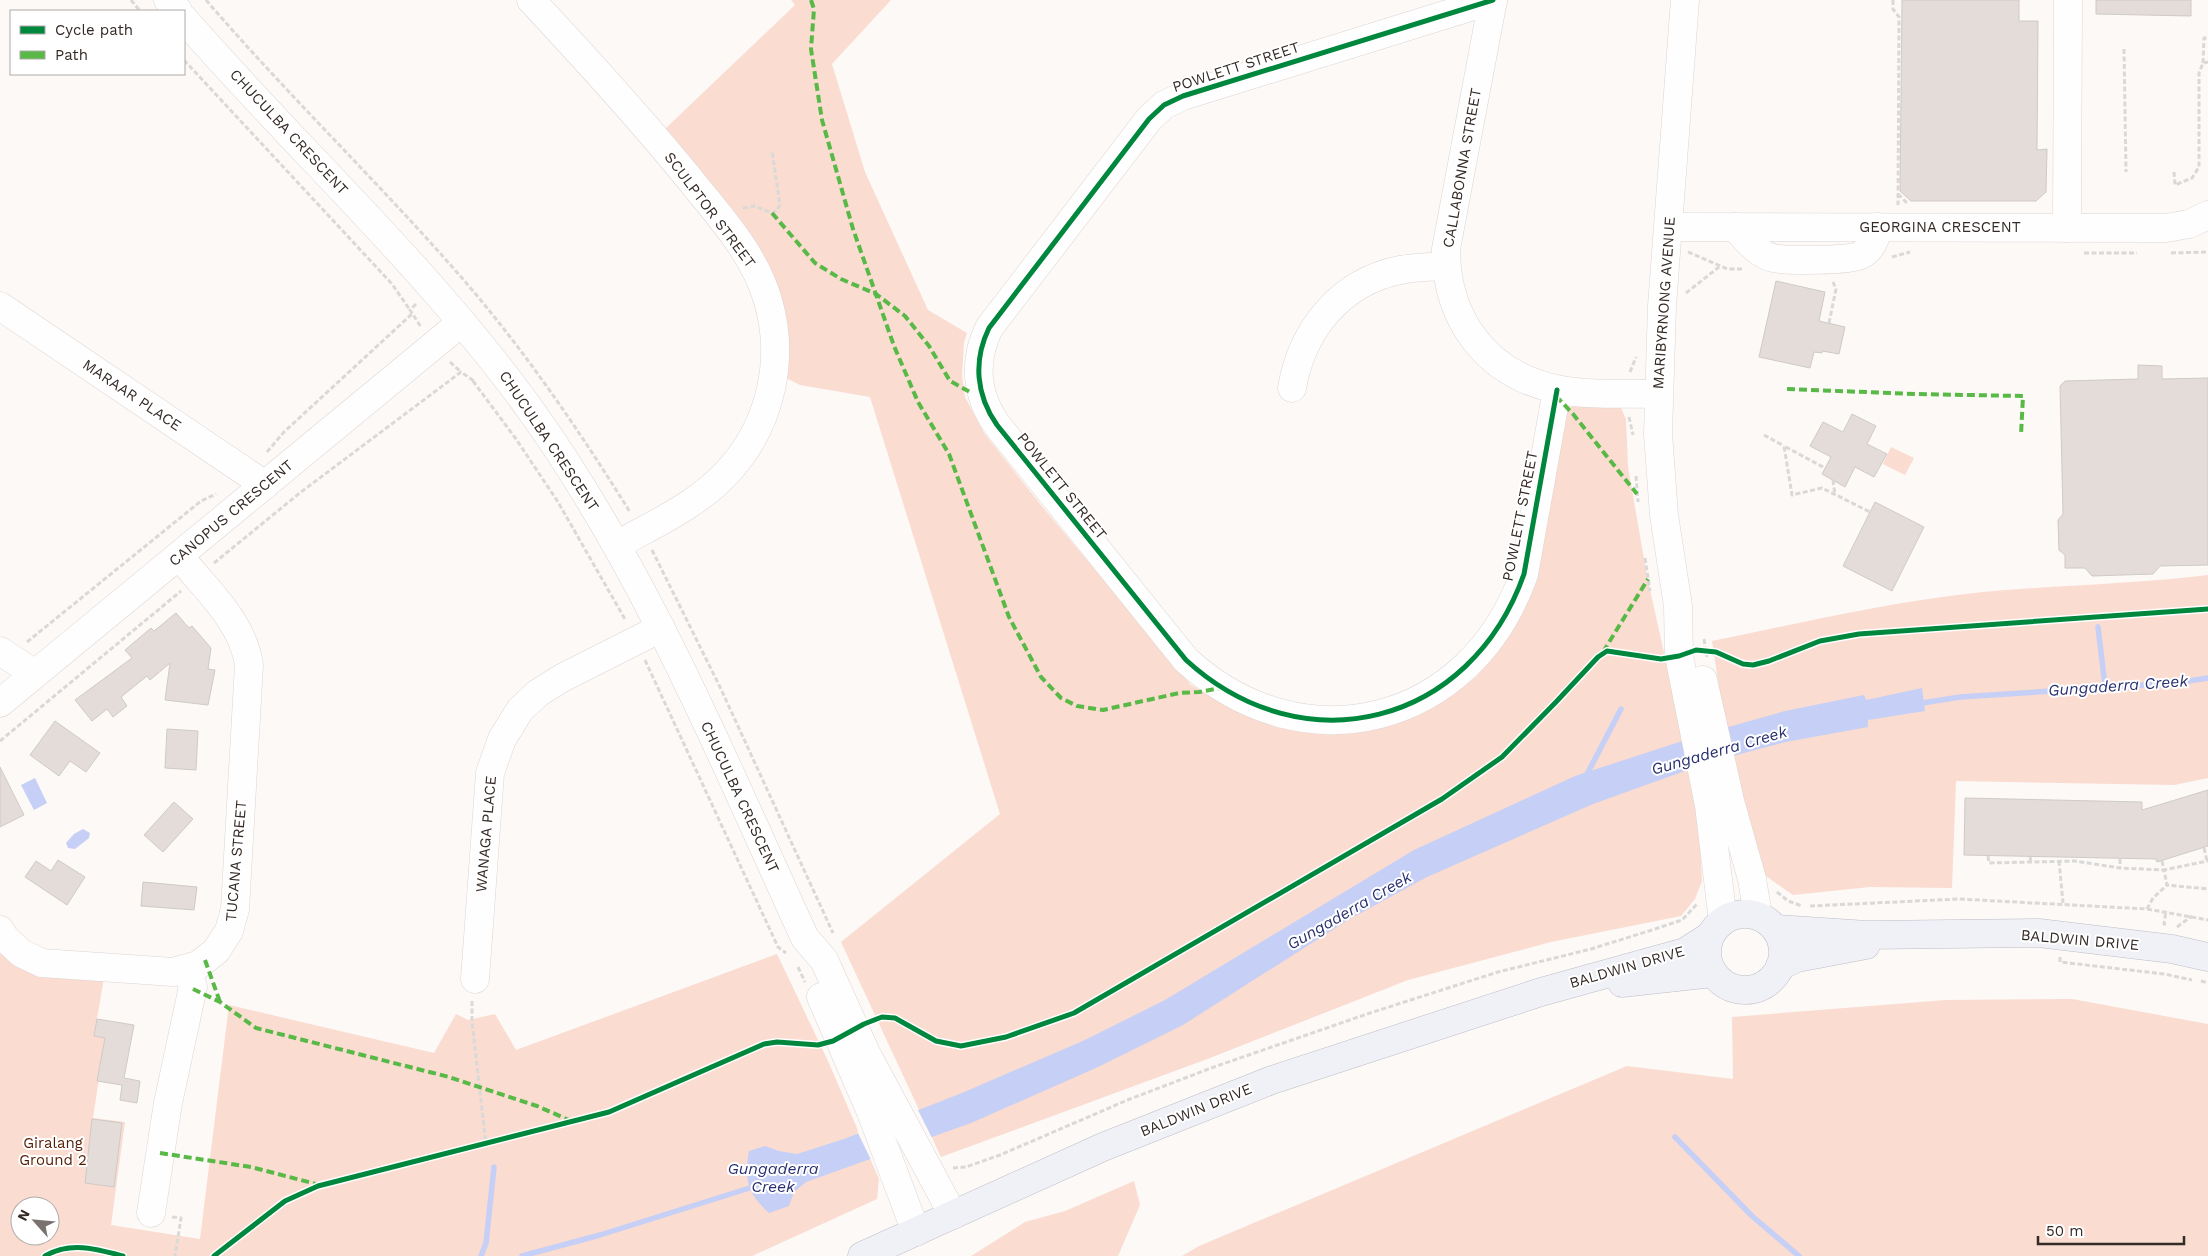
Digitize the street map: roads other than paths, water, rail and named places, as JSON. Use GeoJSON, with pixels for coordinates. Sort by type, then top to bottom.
{"type":"FeatureCollection","features":[{"type":"Feature","properties":{"kind":"main road"},"geometry":{"type":"LineString","coordinates":[[1740,914],[1767,923],[1782,941],[1783,954],[1780,966],[1774,976],[1764,985],[1743,990],[1722,983],[1713,973],[1708,961],[1707,948],[1716,929],[1740,914]]}},
{"type":"Feature","properties":{"kind":"main road","name":"BALDWIN DRIVE"},"geometry":{"type":"LineString","coordinates":[[1767,923],[1867,935],[2039,933],[2172,949],[2208,957]]}},
{"type":"Feature","properties":{"kind":"main road","name":"BALDWIN DRIVE"},"geometry":{"type":"LineString","coordinates":[[862,1256],[1103,1147],[1272,1080],[1541,992],[1685,952],[1716,929]]}},
{"type":"Feature","properties":{"kind":"main road","name":"BALDWIN DRIVE"},"geometry":{"type":"LineString","coordinates":[[1780,966],[1797,958],[1922,935]]}},
{"type":"Feature","properties":{"kind":"main road","name":"BALDWIN DRIVE"},"geometry":{"type":"LineString","coordinates":[[1541,992],[1713,973]]}},
{"type":"Feature","properties":{"kind":"street"},"geometry":{"type":"LineString","coordinates":[[168,0],[177,10]]}},
{"type":"Feature","properties":{"kind":"street","name":"SCULPTOR STREET"},"geometry":{"type":"LineString","coordinates":[[531,0],[629,106],[738,212],[752,264],[768,300],[773,320],[775,359],[773,379],[763,417],[744,452],[718,482],[686,506],[617,545]]}},
{"type":"Feature","properties":{"kind":"street","name":"CALLABONNA STREET"},"geometry":{"type":"LineString","coordinates":[[1493,0],[1448,231],[1446,266],[1452,298],[1466,328],[1475,341],[1486,353],[1511,373],[1541,386],[1557,390],[1658,394]]}},
{"type":"Feature","properties":{"kind":"street","name":"POWLETT STREET"},"geometry":{"type":"LineString","coordinates":[[1493,0],[1183,96],[1164,104],[1149,119],[996,317],[984,339],[980,358],[979,378],[984,403],[997,425],[1186,660],[1218,687],[1249,703],[1275,713],[1317,720],[1359,718],[1393,710],[1419,700],[1443,685],[1470,663],[1497,631],[1517,594],[1524,574],[1557,390]]}},
{"type":"Feature","properties":{"kind":"street","name":"MARIBYRNONG AVENUE"},"geometry":{"type":"LineString","coordinates":[[1685,0],[1658,394],[1658,434],[1663,507],[1678,606],[1679,656],[1698,698],[1720,803],[1752,879],[1767,923]]}},
{"type":"Feature","properties":{"kind":"street"},"geometry":{"type":"LineString","coordinates":[[2067,228],[2068,0]]}},
{"type":"Feature","properties":{"kind":"street","name":"CHUCULBA CRESCENT"},"geometry":{"type":"LineString","coordinates":[[185,19],[395,245],[462,322],[496,364],[560,453],[617,545],[662,628],[798,948],[882,1107],[936,1164],[953,1215]]}},
{"type":"Feature","properties":{"kind":"street","name":"GEORGINA CRESCENT"},"geometry":{"type":"LineString","coordinates":[[1669,227],[2178,227],[2208,215]]}},
{"type":"Feature","properties":{"kind":"street"},"geometry":{"type":"LineString","coordinates":[[1292,388],[1295,371],[1307,339],[1316,325],[1339,299],[1368,281],[1384,274],[1400,270],[1446,266]]}},
{"type":"Feature","properties":{"kind":"street","name":"MARAAR PLACE"},"geometry":{"type":"LineString","coordinates":[[0,306],[257,480]]}},
{"type":"Feature","properties":{"kind":"street","name":"CANOPUS CRESCENT"},"geometry":{"type":"LineString","coordinates":[[0,703],[179,556],[257,480],[462,322]]}},
{"type":"Feature","properties":{"kind":"street","name":"TUCANA STREET"},"geometry":{"type":"LineString","coordinates":[[0,930],[8,942],[21,954],[42,963],[164,972],[187,969],[198,964],[216,951],[224,942],[233,920],[250,679],[248,652],[237,628],[179,556]]}},
{"type":"Feature","properties":{"kind":"street","name":"MARIBYRNONG AVENUE"},"geometry":{"type":"LineString","coordinates":[[1678,606],[1703,651],[1698,698]]}},
{"type":"Feature","properties":{"kind":"street","name":"WANAGA PLACE"},"geometry":{"type":"LineString","coordinates":[[476,979],[490,773],[502,739],[520,710],[538,693],[562,678],[662,628]]}},
{"type":"Feature","properties":{"kind":"street"},"geometry":{"type":"LineString","coordinates":[[6,654],[35,674]]}},
{"type":"Feature","properties":{"kind":"street","name":"MARIBYRNONG AVENUE"},"geometry":{"type":"LineString","coordinates":[[1716,929],[1720,803]]}},
{"type":"Feature","properties":{"kind":"street"},"geometry":{"type":"LineString","coordinates":[[152,1213],[168,1103],[193,987],[187,969]]}},
{"type":"Feature","properties":{"kind":"street","name":"CHUCULBA CRESCENT"},"geometry":{"type":"LineString","coordinates":[[882,1107],[894,1174],[916,1232]]}},
{"type":"Feature","properties":{"kind":"water","name":"Gungaderra Creek"},"geometry":{"type":"Polygon","coordinates":[[[1922,688],[1925,711],[1868,720],[1868,727],[1786,742],[1710,762],[1593,804],[1427,877],[1348,920],[1183,1025],[1096,1068],[971,1123],[806,1182],[794,1192],[789,1206],[769,1213],[756,1199],[749,1185],[747,1170],[749,1151],[765,1146],[797,1154],[844,1139],[962,1093],[1085,1040],[1165,1000],[1414,850],[1575,776],[1707,733],[1785,711],[1864,695],[1866,700],[1922,688]]]}},
{"type":"Feature","properties":{"kind":"water"},"geometry":{"type":"Polygon","coordinates":[[[35,778],[47,803],[34,810],[21,785],[35,778]]]}},
{"type":"Feature","properties":{"kind":"water"},"geometry":{"type":"Polygon","coordinates":[[[83,829],[90,833],[89,838],[75,849],[68,848],[66,843],[74,834],[83,829]]]}},
{"type":"Feature","properties":{"kind":"waterway"},"geometry":{"type":"LineString","coordinates":[[2098,627],[2105,686]]}},
{"type":"Feature","properties":{"kind":"waterway","name":"Gungaderra Creek"},"geometry":{"type":"LineString","coordinates":[[1916,704],[1960,697],[2175,683],[2208,678]]}},
{"type":"Feature","properties":{"kind":"waterway"},"geometry":{"type":"LineString","coordinates":[[1585,778],[1621,709]]}},
{"type":"Feature","properties":{"kind":"waterway"},"geometry":{"type":"LineString","coordinates":[[1675,1137],[1752,1216],[1799,1256]]}},
{"type":"Feature","properties":{"kind":"waterway"},"geometry":{"type":"LineString","coordinates":[[481,1256],[486,1243],[494,1167]]}},
{"type":"Feature","properties":{"kind":"waterway","name":"Gungaderra Creek"},"geometry":{"type":"LineString","coordinates":[[522,1256],[600,1235],[756,1186]]}},
{"type":"Feature","properties":{"kind":"park label","name":"Giralang Ground 2"},"geometry":{"type":"Point","coordinates":[53,1152]}}]}
